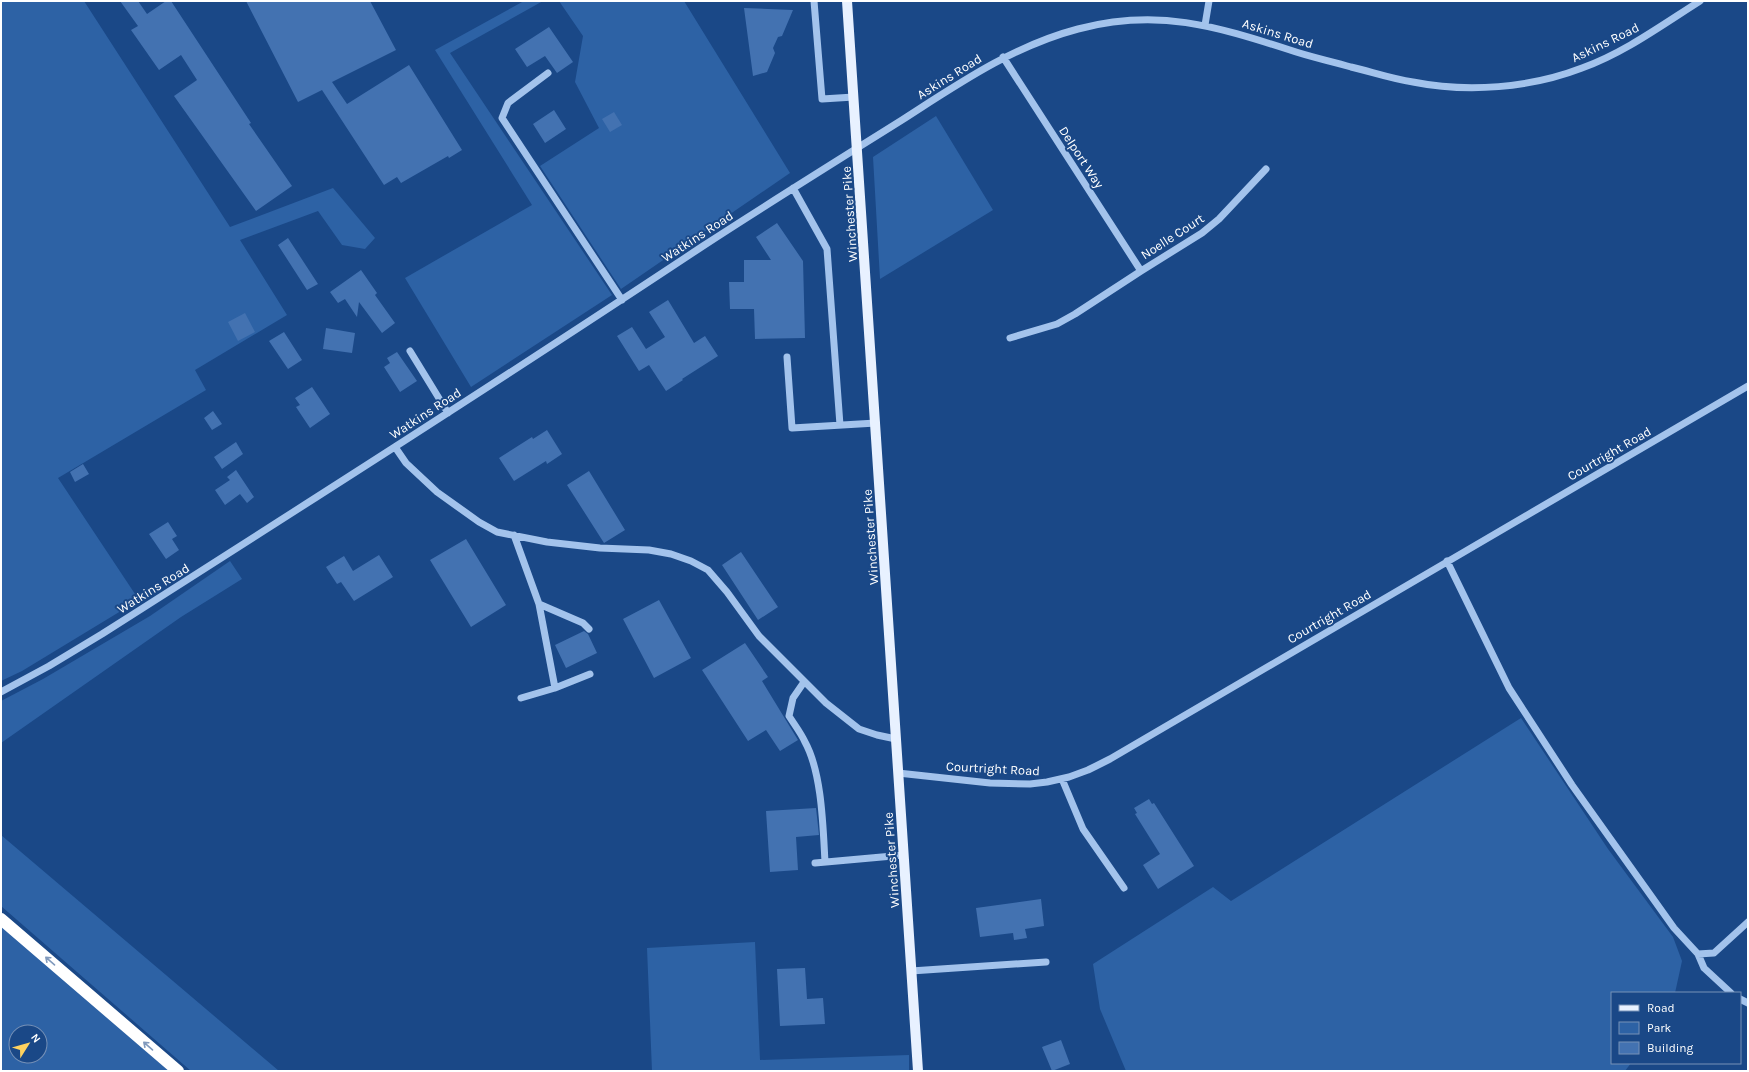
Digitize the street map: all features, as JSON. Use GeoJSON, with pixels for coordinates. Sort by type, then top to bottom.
{"type":"FeatureCollection","features":[{"type":"Feature","properties":{"kind":"highway"},"geometry":{"type":"LineString","coordinates":[[1,918],[178,1071]]}},
{"type":"Feature","properties":{"kind":"main road","name":"Winchester Pike"},"geometry":{"type":"LineString","coordinates":[[847,1],[858,146],[918,1071]]}},
{"type":"Feature","properties":{"kind":"street"},"geometry":{"type":"LineString","coordinates":[[814,1],[822,99],[854,97]]}},
{"type":"Feature","properties":{"kind":"street"},"geometry":{"type":"LineString","coordinates":[[1205,25],[1210,1]]}},
{"type":"Feature","properties":{"kind":"street","name":"Askins Road"},"geometry":{"type":"LineString","coordinates":[[858,146],[1003,57],[1077,29],[1102,24],[1154,18],[1179,20],[1205,25],[1301,54],[1414,83],[1473,88],[1524,84],[1581,69],[1616,53],[1700,1]]}},
{"type":"Feature","properties":{"kind":"street","name":"Delport Way"},"geometry":{"type":"LineString","coordinates":[[1003,57],[1141,270]]}},
{"type":"Feature","properties":{"kind":"street"},"geometry":{"type":"LineString","coordinates":[[548,73],[508,103],[502,118],[622,300]]}},
{"type":"Feature","properties":{"kind":"street","name":"Watkins Road"},"geometry":{"type":"LineString","coordinates":[[1,692],[49,666],[102,634],[448,413],[858,146]]}},
{"type":"Feature","properties":{"kind":"street","name":"Noelle Court"},"geometry":{"type":"LineString","coordinates":[[1010,338],[1057,324],[1141,270],[1202,234],[1219,219],[1266,169]]}},
{"type":"Feature","properties":{"kind":"street"},"geometry":{"type":"LineString","coordinates":[[793,188],[828,249],[840,426]]}},
{"type":"Feature","properties":{"kind":"street"},"geometry":{"type":"LineString","coordinates":[[410,351],[448,413]]}},
{"type":"Feature","properties":{"kind":"street"},"geometry":{"type":"LineString","coordinates":[[787,357],[792,428],[876,423]]}},
{"type":"Feature","properties":{"kind":"street","name":"Courtright Road"},"geometry":{"type":"LineString","coordinates":[[898,773],[997,783],[1030,784],[1062,779],[1088,770],[1110,759],[1748,386]]}},
{"type":"Feature","properties":{"kind":"street"},"geometry":{"type":"LineString","coordinates":[[395,447],[406,463],[437,492],[473,518],[497,532],[547,542],[592,547],[649,550],[671,554],[691,561],[708,570],[727,592],[759,636],[826,704],[859,729],[896,739]]}},
{"type":"Feature","properties":{"kind":"street"},"geometry":{"type":"LineString","coordinates":[[514,535],[539,604],[555,688]]}},
{"type":"Feature","properties":{"kind":"street"},"geometry":{"type":"LineString","coordinates":[[1447,561],[1509,688],[1572,786],[1674,928],[1698,954],[1704,968],[1730,992]]}},
{"type":"Feature","properties":{"kind":"street"},"geometry":{"type":"LineString","coordinates":[[539,604],[583,623],[589,630]]}},
{"type":"Feature","properties":{"kind":"street"},"geometry":{"type":"LineString","coordinates":[[521,698],[555,688],[590,674]]}},
{"type":"Feature","properties":{"kind":"street"},"geometry":{"type":"LineString","coordinates":[[804,682],[792,698],[789,716],[806,743],[813,764],[822,810],[825,862]]}},
{"type":"Feature","properties":{"kind":"street"},"geometry":{"type":"LineString","coordinates":[[1062,779],[1083,829],[1124,888]]}},
{"type":"Feature","properties":{"kind":"street"},"geometry":{"type":"LineString","coordinates":[[815,863],[904,855]]}},
{"type":"Feature","properties":{"kind":"street"},"geometry":{"type":"LineString","coordinates":[[1698,954],[1714,953],[1748,922]]}},
{"type":"Feature","properties":{"kind":"street"},"geometry":{"type":"LineString","coordinates":[[911,971],[1046,962]]}},
{"type":"Feature","properties":{"kind":"green space"},"geometry":{"type":"Polygon","coordinates":[[[1,1],[84,1],[230,227],[333,188],[375,238],[365,249],[342,245],[318,211],[240,240],[287,315],[195,370],[206,390],[58,478],[139,600],[22,671],[1,681],[1,1]]]}},
{"type":"Feature","properties":{"kind":"green space"},"geometry":{"type":"Polygon","coordinates":[[[524,1],[543,1],[450,53],[612,295],[471,387],[405,278],[532,205],[435,50],[524,1]]]}},
{"type":"Feature","properties":{"kind":"green space"},"geometry":{"type":"Polygon","coordinates":[[[559,1],[684,1],[790,173],[621,289],[540,166],[599,128],[575,82],[583,36],[559,1]]]}},
{"type":"Feature","properties":{"kind":"green space"},"geometry":{"type":"Polygon","coordinates":[[[936,116],[993,210],[880,279],[873,157],[936,116]]]}},
{"type":"Feature","properties":{"kind":"green space"},"geometry":{"type":"Polygon","coordinates":[[[230,561],[242,579],[181,617],[1,743],[1,701],[43,679],[150,616],[230,561]]]}},
{"type":"Feature","properties":{"kind":"green space"},"geometry":{"type":"Polygon","coordinates":[[[1521,718],[1608,849],[1673,937],[1682,961],[1675,992],[1611,992],[1611,1064],[1630,1064],[1625,1071],[1126,1071],[1100,1009],[1093,964],[1213,887],[1231,901],[1521,718]]]}},
{"type":"Feature","properties":{"kind":"green space"},"geometry":{"type":"Polygon","coordinates":[[[1,835],[279,1071],[191,1071],[1,906],[1,835]]]}},
{"type":"Feature","properties":{"kind":"green space"},"geometry":{"type":"Polygon","coordinates":[[[1,925],[169,1071],[1,1071],[1,925]]]}},
{"type":"Feature","properties":{"kind":"green space"},"geometry":{"type":"Polygon","coordinates":[[[755,942],[760,1060],[909,1055],[909,1071],[652,1071],[647,948],[755,942]]]}},
{"type":"Feature","properties":{"kind":"building"},"geometry":{"type":"Polygon","coordinates":[[[120,1],[138,1],[147,14],[166,1],[171,1],[251,123],[249,124],[292,186],[256,211],[174,96],[197,80],[181,55],[159,70],[131,30],[138,26],[120,1]]]}},
{"type":"Feature","properties":{"kind":"building"},"geometry":{"type":"Polygon","coordinates":[[[246,1],[370,1],[396,50],[332,82],[347,104],[409,65],[462,150],[449,158],[448,156],[401,183],[397,177],[384,185],[322,90],[298,102],[246,1]]]}},
{"type":"Feature","properties":{"kind":"building"},"geometry":{"type":"Polygon","coordinates":[[[744,8],[793,10],[782,36],[778,37],[773,48],[775,53],[767,72],[753,76],[744,8]]]}},
{"type":"Feature","properties":{"kind":"building"},"geometry":{"type":"Polygon","coordinates":[[[549,27],[573,62],[557,73],[545,56],[527,67],[515,49],[549,27]]]}},
{"type":"Feature","properties":{"kind":"building"},"geometry":{"type":"Polygon","coordinates":[[[554,110],[566,129],[545,143],[533,124],[554,110]]]}},
{"type":"Feature","properties":{"kind":"building"},"geometry":{"type":"Polygon","coordinates":[[[614,112],[622,125],[610,132],[602,119],[614,112]]]}},
{"type":"Feature","properties":{"kind":"building"},"geometry":{"type":"Polygon","coordinates":[[[777,223],[803,261],[805,338],[755,339],[754,309],[730,309],[729,282],[744,282],[744,260],[771,260],[756,237],[777,223]]]}},
{"type":"Feature","properties":{"kind":"building"},"geometry":{"type":"Polygon","coordinates":[[[288,238],[318,284],[307,290],[278,245],[288,238]]]}},
{"type":"Feature","properties":{"kind":"building"},"geometry":{"type":"Polygon","coordinates":[[[361,270],[377,293],[375,295],[395,323],[382,333],[359,302],[357,317],[345,299],[338,303],[330,292],[361,270]]]}},
{"type":"Feature","properties":{"kind":"building"},"geometry":{"type":"Polygon","coordinates":[[[668,300],[694,343],[705,336],[718,356],[666,391],[649,365],[639,371],[617,336],[632,327],[646,349],[665,337],[649,312],[668,300]]]}},
{"type":"Feature","properties":{"kind":"building"},"geometry":{"type":"Polygon","coordinates":[[[245,313],[255,332],[238,341],[228,322],[245,313]]]}},
{"type":"Feature","properties":{"kind":"building"},"geometry":{"type":"Polygon","coordinates":[[[326,328],[355,333],[352,353],[323,349],[326,328]]]}},
{"type":"Feature","properties":{"kind":"building"},"geometry":{"type":"Polygon","coordinates":[[[284,332],[302,360],[288,369],[269,341],[284,332]]]}},
{"type":"Feature","properties":{"kind":"building"},"geometry":{"type":"Polygon","coordinates":[[[397,352],[417,381],[400,392],[384,367],[390,363],[387,358],[397,352]]]}},
{"type":"Feature","properties":{"kind":"building"},"geometry":{"type":"Polygon","coordinates":[[[312,387],[330,414],[310,428],[296,407],[300,405],[295,398],[312,387]]]}},
{"type":"Feature","properties":{"kind":"building"},"geometry":{"type":"Polygon","coordinates":[[[213,411],[222,424],[212,430],[204,418],[213,411]]]}},
{"type":"Feature","properties":{"kind":"building"},"geometry":{"type":"Polygon","coordinates":[[[547,430],[562,454],[547,464],[546,461],[514,481],[499,458],[532,437],[533,439],[547,430]]]}},
{"type":"Feature","properties":{"kind":"building"},"geometry":{"type":"Polygon","coordinates":[[[236,442],[243,454],[222,469],[214,457],[236,442]]]}},
{"type":"Feature","properties":{"kind":"building"},"geometry":{"type":"Polygon","coordinates":[[[83,464],[89,474],[75,482],[70,472],[83,464]]]}},
{"type":"Feature","properties":{"kind":"building"},"geometry":{"type":"Polygon","coordinates":[[[236,470],[254,497],[247,503],[240,494],[225,505],[215,490],[230,480],[227,477],[236,470]]]}},
{"type":"Feature","properties":{"kind":"building"},"geometry":{"type":"Polygon","coordinates":[[[589,471],[625,530],[604,543],[567,485],[589,471]]]}},
{"type":"Feature","properties":{"kind":"building"},"geometry":{"type":"Polygon","coordinates":[[[168,522],[177,536],[172,539],[179,550],[166,559],[149,534],[168,522]]]}},
{"type":"Feature","properties":{"kind":"building"},"geometry":{"type":"Polygon","coordinates":[[[466,539],[506,605],[471,627],[430,560],[466,539]]]}},
{"type":"Feature","properties":{"kind":"building"},"geometry":{"type":"Polygon","coordinates":[[[741,552],[778,607],[758,620],[722,565],[741,552]]]}},
{"type":"Feature","properties":{"kind":"building"},"geometry":{"type":"Polygon","coordinates":[[[379,555],[393,577],[354,601],[341,582],[337,584],[326,567],[344,556],[353,571],[379,555]]]}},
{"type":"Feature","properties":{"kind":"building"},"geometry":{"type":"Polygon","coordinates":[[[659,600],[691,658],[654,678],[623,619],[659,600]]]}},
{"type":"Feature","properties":{"kind":"building"},"geometry":{"type":"Polygon","coordinates":[[[584,631],[588,634],[597,653],[566,668],[555,645],[584,631]]]}},
{"type":"Feature","properties":{"kind":"building"},"geometry":{"type":"Polygon","coordinates":[[[745,643],[768,677],[762,681],[798,740],[780,751],[766,730],[748,741],[702,670],[745,643]]]}},
{"type":"Feature","properties":{"kind":"building"},"geometry":{"type":"Polygon","coordinates":[[[1149,799],[1152,804],[1154,803],[1194,866],[1158,889],[1143,865],[1160,854],[1135,814],[1137,813],[1134,808],[1149,799]]]}},
{"type":"Feature","properties":{"kind":"building"},"geometry":{"type":"Polygon","coordinates":[[[816,808],[819,835],[796,837],[798,870],[770,872],[766,811],[816,808]]]}},
{"type":"Feature","properties":{"kind":"building"},"geometry":{"type":"Polygon","coordinates":[[[1041,899],[1044,926],[1025,929],[1027,938],[1014,940],[1013,933],[980,937],[976,908],[1041,899]]]}},
{"type":"Feature","properties":{"kind":"building"},"geometry":{"type":"Polygon","coordinates":[[[805,968],[807,999],[823,998],[825,1024],[780,1026],[777,969],[805,968]]]}},
{"type":"Feature","properties":{"kind":"building"},"geometry":{"type":"Polygon","coordinates":[[[1061,1040],[1070,1064],[1052,1071],[1042,1047],[1061,1040]]]}}]}
